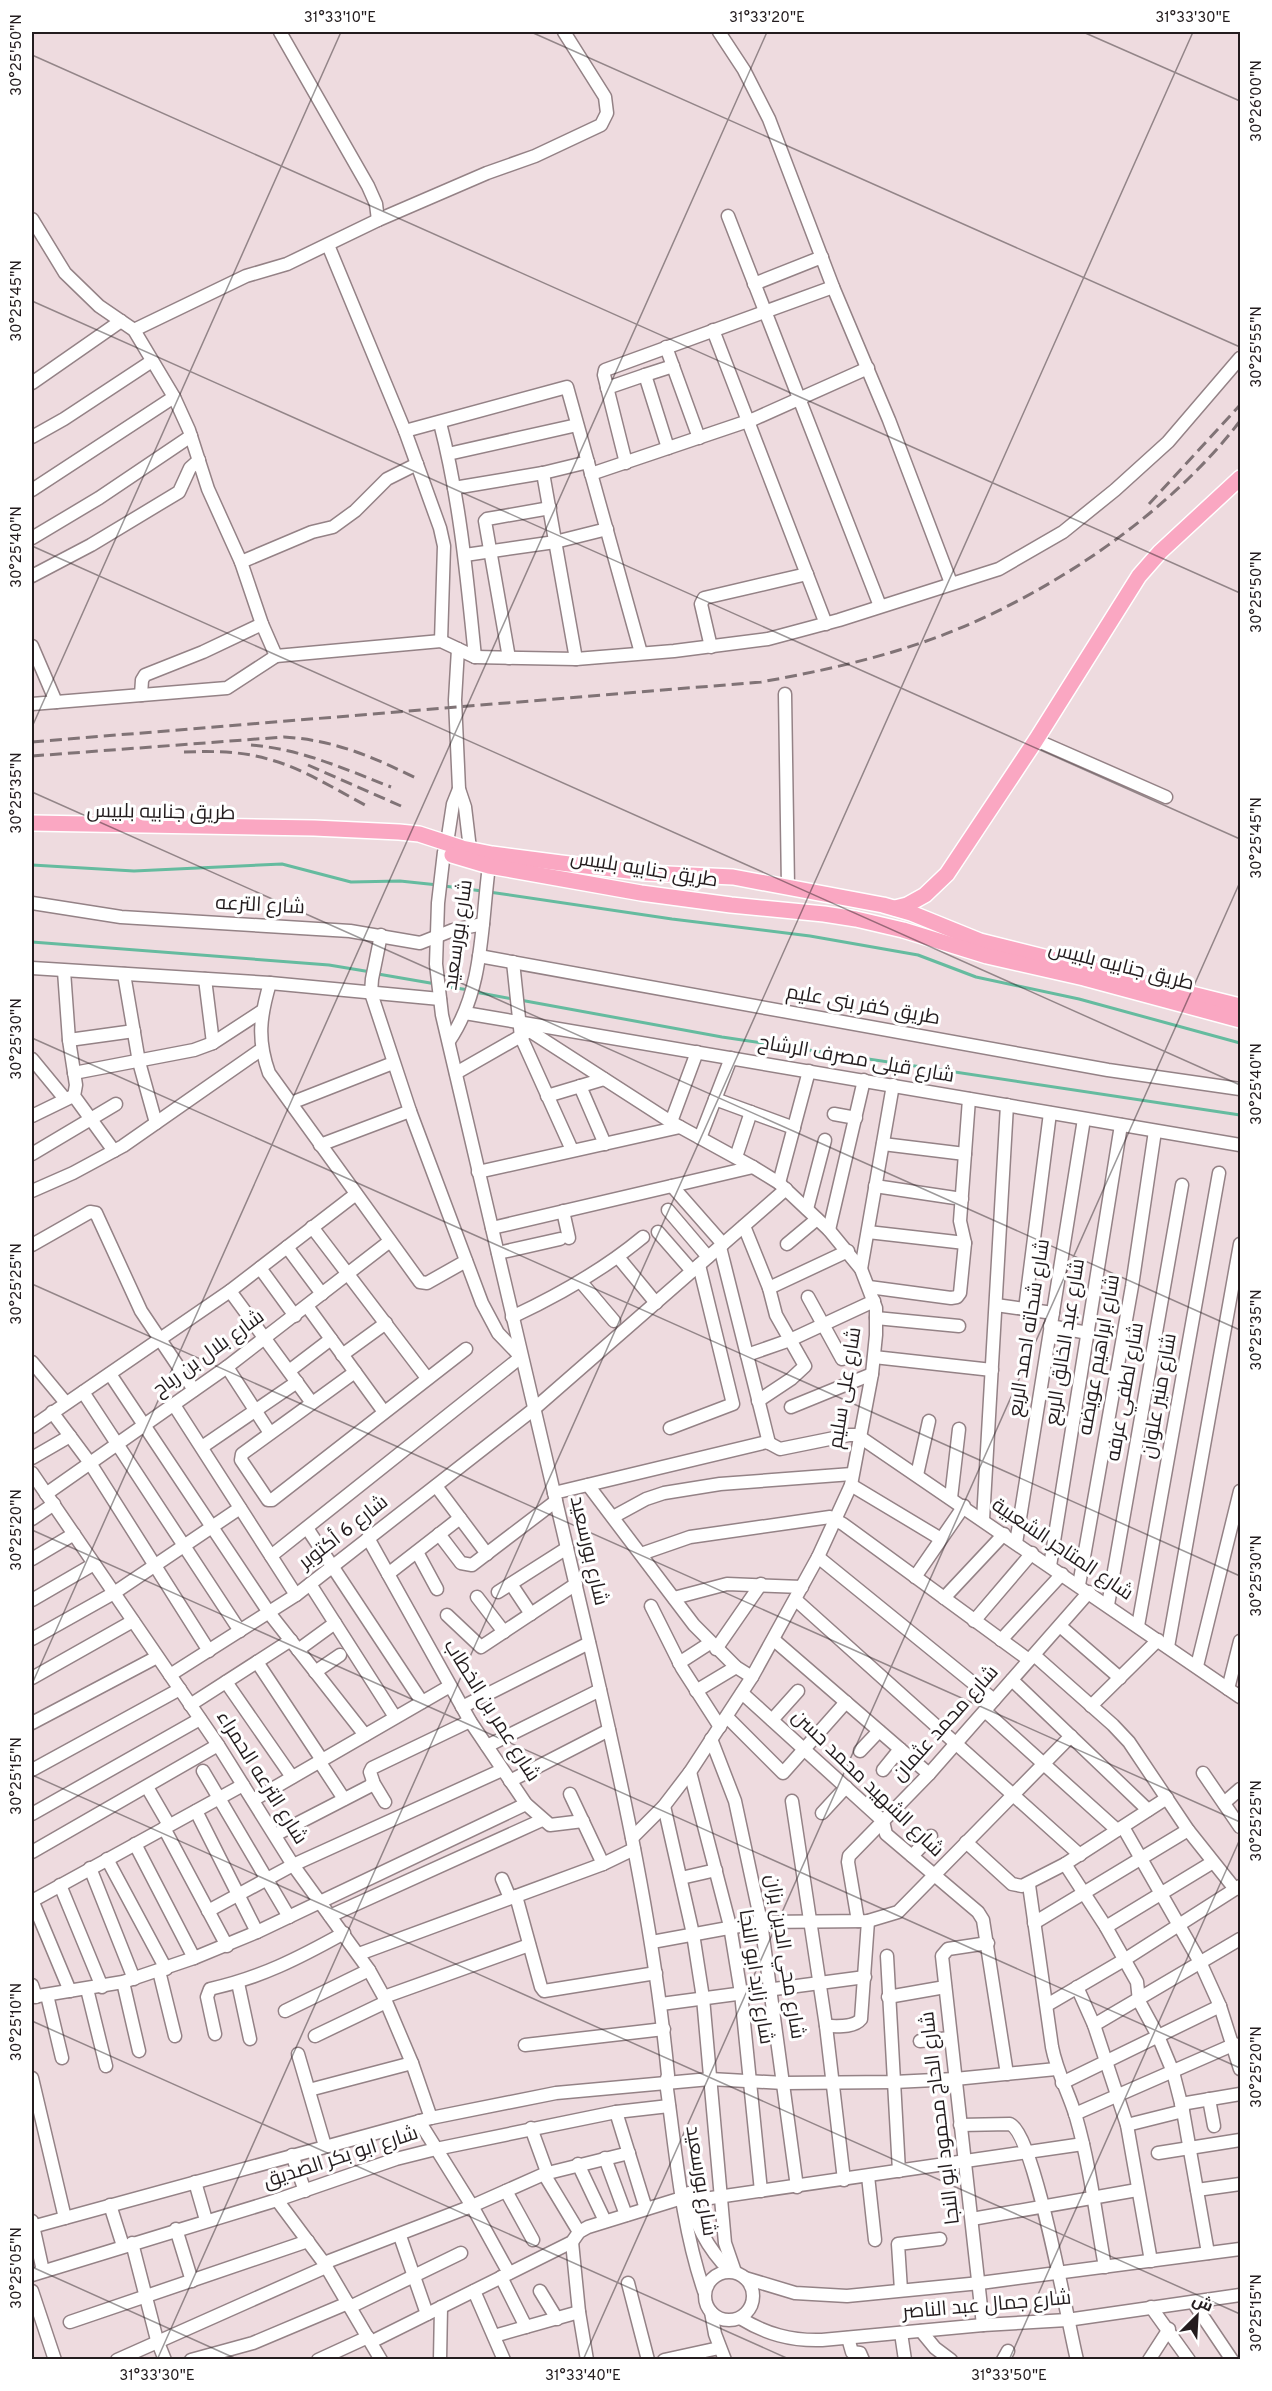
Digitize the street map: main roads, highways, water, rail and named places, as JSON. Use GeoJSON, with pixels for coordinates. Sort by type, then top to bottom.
{"type":"FeatureCollection","features":[{"type":"Feature","properties":{"kind":"main road"},"geometry":{"type":"LineString","coordinates":[[895,908],[907,905],[925,895],[947,874],[1036,740],[1138,576],[1160,552],[1240,478]]}},
{"type":"Feature","properties":{"kind":"main road","name":"طريق جنابيه بلبيس"},"geometry":{"type":"LineString","coordinates":[[32,823],[323,828],[409,833],[444,854],[470,849],[636,872],[733,878],[895,908],[980,941],[1236,1012]]}},
{"type":"Feature","properties":{"kind":"main road","name":"طريق جنابيه بلبيس"},"geometry":{"type":"LineString","coordinates":[[32,831],[377,839],[423,845],[488,870],[731,905],[840,916],[903,930],[987,956],[1236,1012]]}},
{"type":"Feature","properties":{"kind":"main road"},"geometry":{"type":"LineString","coordinates":[[731,905],[733,878]]}},
{"type":"Feature","properties":{"kind":"main road"},"geometry":{"type":"LineString","coordinates":[[903,930],[910,921],[910,913]]}},
{"type":"Feature","properties":{"kind":"waterway"},"geometry":{"type":"LineString","coordinates":[[32,865],[134,871],[282,864],[351,882],[400,881],[438,885]]}},
{"type":"Feature","properties":{"kind":"waterway"},"geometry":{"type":"LineString","coordinates":[[444,886],[482,891]]}},
{"type":"Feature","properties":{"kind":"waterway"},"geometry":{"type":"LineString","coordinates":[[489,892],[672,919],[810,936],[918,955],[976,977],[1079,999],[1240,1043]]}},
{"type":"Feature","properties":{"kind":"waterway"},"geometry":{"type":"LineString","coordinates":[[32,942],[329,965],[371,972]]}},
{"type":"Feature","properties":{"kind":"waterway"},"geometry":{"type":"LineString","coordinates":[[378,974],[436,984]]}},
{"type":"Feature","properties":{"kind":"waterway"},"geometry":{"type":"LineString","coordinates":[[443,986],[469,990]]}},
{"type":"Feature","properties":{"kind":"waterway"},"geometry":{"type":"LineString","coordinates":[[475,992],[513,999]]}},
{"type":"Feature","properties":{"kind":"waterway"},"geometry":{"type":"LineString","coordinates":[[520,1000],[722,1037],[1240,1115]]}},
{"type":"Feature","properties":{"kind":"railway"},"geometry":{"type":"LineString","coordinates":[[1149,504],[1240,405]]}},
{"type":"Feature","properties":{"kind":"railway"},"geometry":{"type":"LineString","coordinates":[[32,742],[761,682],[861,661],[910,647],[997,612],[1074,568],[1112,542],[1182,485],[1240,421]]}},
{"type":"Feature","properties":{"kind":"railway"},"geometry":{"type":"LineString","coordinates":[[32,756],[284,737],[320,742],[353,751],[418,779]]}},
{"type":"Feature","properties":{"kind":"railway"},"geometry":{"type":"LineString","coordinates":[[251,745],[305,755],[391,787]]}},
{"type":"Feature","properties":{"kind":"railway"},"geometry":{"type":"LineString","coordinates":[[184,752],[226,752],[268,759],[305,773],[365,805]]}},
{"type":"Feature","properties":{"kind":"railway"},"geometry":{"type":"LineString","coordinates":[[308,765],[401,806]]}}]}
